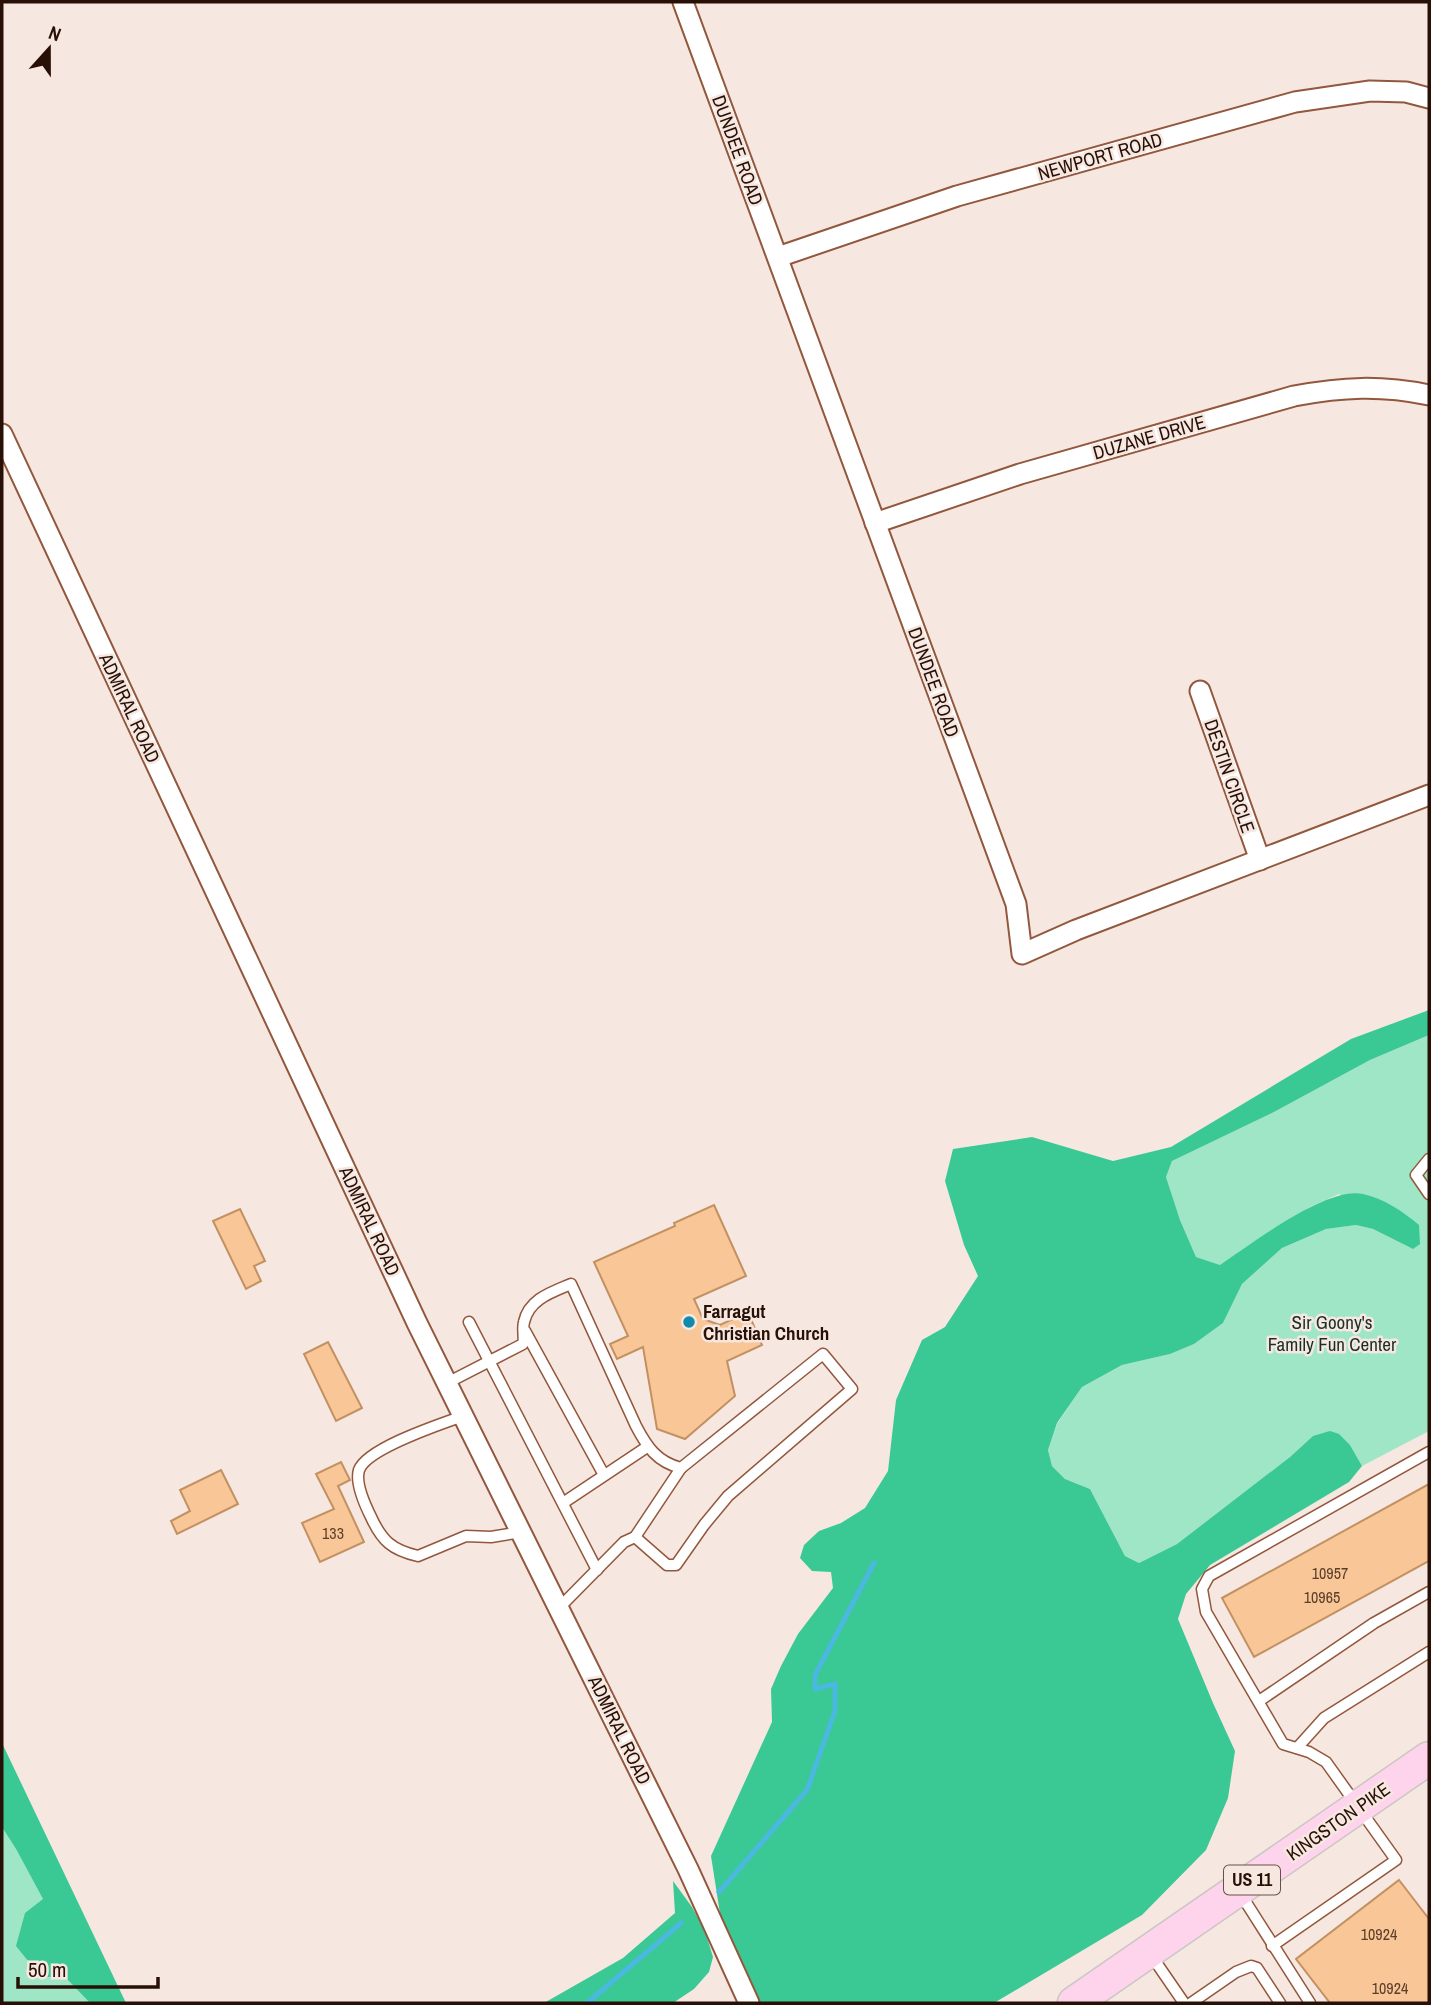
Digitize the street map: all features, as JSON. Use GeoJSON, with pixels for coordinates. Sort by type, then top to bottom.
{"type":"FeatureCollection","features":[{"type":"Feature","properties":{"kind":"main road","name":"KINGSTON PIKE"},"geometry":{"type":"LineString","coordinates":[[1074,2003],[1429,1758]]}},
{"type":"Feature","properties":{"kind":"street","name":"DUNDEE ROAD"},"geometry":{"type":"LineString","coordinates":[[683,2],[1016,904],[1021,954],[1076,930],[1429,795]]}},
{"type":"Feature","properties":{"kind":"street","name":"NEWPORT ROAD"},"geometry":{"type":"LineString","coordinates":[[778,257],[957,196],[1296,102],[1370,91],[1406,92],[1429,98]]}},
{"type":"Feature","properties":{"kind":"street","name":"DUZANE DRIVE"},"geometry":{"type":"LineString","coordinates":[[875,523],[1020,474],[1294,396],[1337,388],[1395,388],[1429,394]]}},
{"type":"Feature","properties":{"kind":"street","name":"ADMIRAL ROAD"},"geometry":{"type":"LineString","coordinates":[[2,434],[447,1383],[688,1869],[749,2003]]}},
{"type":"Feature","properties":{"kind":"street","name":"DESTIN CIRCLE"},"geometry":{"type":"LineString","coordinates":[[1200,691],[1260,860]]}},
{"type":"Feature","properties":{"kind":"lane"},"geometry":{"type":"LineString","coordinates":[[1429,1159],[1416,1175],[1429,1194]]}},
{"type":"Feature","properties":{"kind":"lane"},"geometry":{"type":"LineString","coordinates":[[447,1383],[523,1344],[524,1322],[531,1308],[542,1296],[570,1284],[647,1447],[665,1464],[681,1468]]}},
{"type":"Feature","properties":{"kind":"lane"},"geometry":{"type":"LineString","coordinates":[[469,1322],[597,1570]]}},
{"type":"Feature","properties":{"kind":"lane"},"geometry":{"type":"LineString","coordinates":[[524,1330],[604,1475]]}},
{"type":"Feature","properties":{"kind":"lane"},"geometry":{"type":"LineString","coordinates":[[559,1608],[624,1542],[635,1537],[681,1468],[822,1354],[852,1389],[728,1496],[676,1565],[667,1565],[635,1537]]}},
{"type":"Feature","properties":{"kind":"lane"},"geometry":{"type":"LineString","coordinates":[[464,1416],[405,1438],[373,1455],[361,1466],[358,1472],[360,1485],[370,1516],[388,1545],[418,1556],[466,1536],[521,1532]]}},
{"type":"Feature","properties":{"kind":"lane"},"geometry":{"type":"LineString","coordinates":[[562,1503],[647,1447]]}},
{"type":"Feature","properties":{"kind":"lane"},"geometry":{"type":"LineString","coordinates":[[1272,1946],[1396,1860],[1326,1762],[1283,1744],[1206,1612],[1202,1589],[1209,1576],[1429,1452]]}},
{"type":"Feature","properties":{"kind":"lane"},"geometry":{"type":"LineString","coordinates":[[1259,1701],[1374,1623],[1429,1592]]}},
{"type":"Feature","properties":{"kind":"lane"},"geometry":{"type":"LineString","coordinates":[[1297,1748],[1324,1718],[1429,1652]]}},
{"type":"Feature","properties":{"kind":"lane"},"geometry":{"type":"LineString","coordinates":[[1238,1890],[1310,2003]]}},
{"type":"Feature","properties":{"kind":"lane"},"geometry":{"type":"LineString","coordinates":[[1149,1952],[1184,2003]]}},
{"type":"Feature","properties":{"kind":"lane"},"geometry":{"type":"LineString","coordinates":[[1191,2003],[1236,1972],[1251,1966],[1257,1968],[1280,2003]]}},
{"type":"Feature","properties":{"kind":"green space"},"geometry":{"type":"Polygon","coordinates":[[[1429,1010],[1429,1035],[1370,1060],[1274,1112],[1172,1161],[1166,1177],[1196,1257],[1220,1265],[1310,1207],[1348,1194],[1371,1196],[1400,1210],[1419,1225],[1420,1244],[1413,1249],[1373,1229],[1356,1225],[1326,1229],[1282,1248],[1242,1284],[1223,1323],[1194,1344],[1170,1354],[1122,1365],[1082,1387],[1057,1423],[1048,1450],[1052,1466],[1065,1479],[1090,1489],[1125,1556],[1139,1563],[1177,1544],[1290,1457],[1313,1436],[1330,1431],[1339,1434],[1350,1445],[1362,1466],[1349,1482],[1210,1565],[1186,1594],[1178,1619],[1235,1751],[1228,1798],[1206,1850],[1142,1915],[994,2003],[760,2003],[721,1920],[711,1856],[772,1722],[771,1689],[781,1666],[798,1634],[833,1588],[831,1572],[812,1571],[800,1558],[804,1545],[819,1531],[841,1523],[865,1508],[888,1471],[896,1400],[922,1340],[945,1327],[978,1276],[964,1245],[945,1181],[953,1149],[1032,1137],[1113,1161],[1171,1147],[1351,1039],[1429,1010]]]}},
{"type":"Feature","properties":{"kind":"green space","name":"Sir Goony's Family Fun Center"},"geometry":{"type":"Polygon","coordinates":[[[1429,1035],[1429,1431],[1362,1466],[1350,1445],[1313,1436],[1290,1457],[1177,1544],[1139,1563],[1125,1556],[1090,1489],[1065,1479],[1052,1466],[1048,1450],[1057,1424],[1082,1387],[1122,1365],[1170,1354],[1194,1344],[1223,1323],[1242,1284],[1282,1248],[1326,1229],[1356,1225],[1373,1229],[1413,1249],[1339,1194],[1310,1207],[1220,1265],[1196,1257],[1166,1177],[1172,1161],[1274,1112],[1370,1060],[1429,1035]]]}},
{"type":"Feature","properties":{"kind":"green space"},"geometry":{"type":"Polygon","coordinates":[[[2,1743],[126,2003],[90,2003],[65,1977],[41,1977],[16,1946],[25,1913],[43,1899],[2,1827],[2,1743]]]}},
{"type":"Feature","properties":{"kind":"green space"},"geometry":{"type":"Polygon","coordinates":[[[2,1827],[43,1899],[65,1977],[90,2003],[2,2003],[2,1827]]]}},
{"type":"Feature","properties":{"kind":"green space"},"geometry":{"type":"Polygon","coordinates":[[[673,1881],[705,1931],[713,1957],[709,1972],[694,1989],[673,2003],[544,2003],[623,1958],[675,1913],[673,1881]]]}},
{"type":"Feature","properties":{"kind":"building","name":"Farragut Christian Church"},"geometry":{"type":"Polygon","coordinates":[[[714,1205],[746,1276],[694,1299],[703,1319],[720,1325],[748,1312],[762,1345],[727,1361],[735,1396],[685,1439],[657,1429],[643,1347],[617,1359],[610,1344],[628,1336],[594,1262],[675,1226],[674,1223],[714,1205]]]}},
{"type":"Feature","properties":{"kind":"building"},"geometry":{"type":"Polygon","coordinates":[[[240,1209],[265,1261],[254,1266],[261,1281],[246,1289],[213,1221],[240,1209]]]}},
{"type":"Feature","properties":{"kind":"building"},"geometry":{"type":"Polygon","coordinates":[[[328,1342],[362,1408],[336,1421],[304,1354],[328,1342]]]}},
{"type":"Feature","properties":{"kind":"building"},"geometry":{"type":"Polygon","coordinates":[[[341,1462],[350,1480],[338,1486],[364,1542],[320,1562],[302,1523],[334,1509],[316,1474],[341,1462]]]}},
{"type":"Feature","properties":{"kind":"building"},"geometry":{"type":"Polygon","coordinates":[[[221,1470],[238,1504],[177,1534],[171,1521],[190,1511],[180,1490],[221,1470]]]}},
{"type":"Feature","properties":{"kind":"building"},"geometry":{"type":"Polygon","coordinates":[[[1429,1484],[1429,1561],[1254,1657],[1222,1598],[1429,1484]]]}},
{"type":"Feature","properties":{"kind":"building"},"geometry":{"type":"Polygon","coordinates":[[[1399,1880],[1429,1919],[1429,2003],[1330,2003],[1296,1959],[1399,1880]]]}},
{"type":"Feature","properties":{"kind":"waterway"},"geometry":{"type":"LineString","coordinates":[[719,1892],[807,1790],[835,1711],[835,1684],[815,1689],[815,1675],[874,1563]]}},
{"type":"Feature","properties":{"kind":"waterway"},"geometry":{"type":"LineString","coordinates":[[587,2003],[681,1923]]}},
{"type":"Feature","properties":{"kind":"place","name":"Farragut Christian Church"},"geometry":{"type":"Point","coordinates":[689,1322]}}]}
